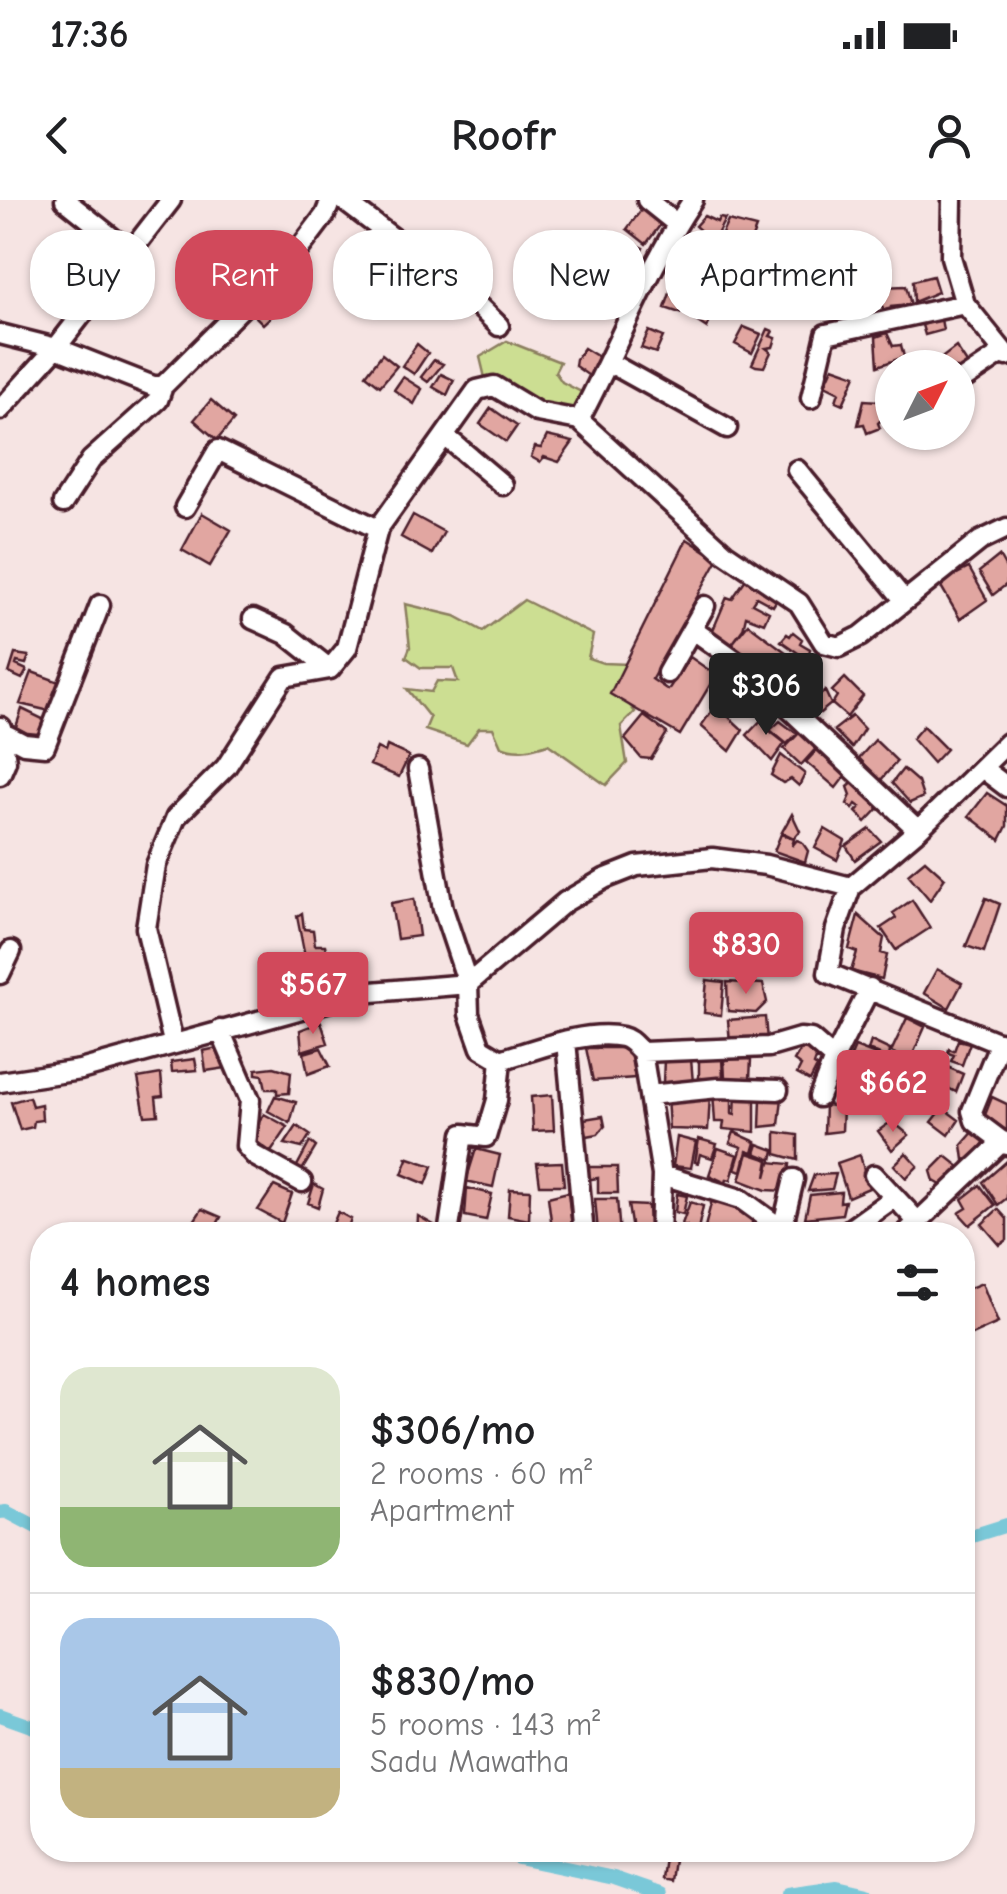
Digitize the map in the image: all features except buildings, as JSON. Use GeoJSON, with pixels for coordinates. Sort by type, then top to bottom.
{"type":"FeatureCollection","features":[{"type":"Feature","properties":{"kind":"street"},"geometry":{"type":"LineString","coordinates":[[65,200],[103,230]]}},
{"type":"Feature","properties":{"kind":"street"},"geometry":{"type":"LineString","coordinates":[[147,230],[172,200]]}},
{"type":"Feature","properties":{"kind":"street"},"geometry":{"type":"LineString","coordinates":[[63,503],[91,460],[158,400],[163,386],[294,256],[331,200]]}},
{"type":"Feature","properties":{"kind":"street"},"geometry":{"type":"LineString","coordinates":[[343,200],[463,291],[499,326]]}},
{"type":"Feature","properties":{"kind":"street"},"geometry":{"type":"LineString","coordinates":[[647,200],[677,224]]}},
{"type":"Feature","properties":{"kind":"street"},"geometry":{"type":"LineString","coordinates":[[579,420],[692,200]]}},
{"type":"Feature","properties":{"kind":"street"},"geometry":{"type":"LineString","coordinates":[[952,200],[951,257],[965,304],[1006,354],[975,373]]}},
{"type":"Feature","properties":{"kind":"street"},"geometry":{"type":"LineString","coordinates":[[811,398],[826,334],[965,304]]}},
{"type":"Feature","properties":{"kind":"street"},"geometry":{"type":"LineString","coordinates":[[0,410],[77,320]]}},
{"type":"Feature","properties":{"kind":"street"},"geometry":{"type":"LineString","coordinates":[[0,334],[56,348],[153,386],[163,386]]}},
{"type":"Feature","properties":{"kind":"street"},"geometry":{"type":"LineString","coordinates":[[610,364],[727,428]]}},
{"type":"Feature","properties":{"kind":"street"},"geometry":{"type":"LineString","coordinates":[[173,1042],[146,928],[156,865],[176,818],[226,767],[284,677],[330,669],[347,648],[378,529],[477,390],[494,386],[537,412],[579,420],[725,554],[799,603],[824,643],[839,647],[980,542],[1007,528]]}},
{"type":"Feature","properties":{"kind":"street"},"geometry":{"type":"LineString","coordinates":[[444,436],[503,486]]}},
{"type":"Feature","properties":{"kind":"street"},"geometry":{"type":"LineString","coordinates":[[185,507],[218,450],[378,529]]}},
{"type":"Feature","properties":{"kind":"street"},"geometry":{"type":"LineString","coordinates":[[797,470],[906,600]]}},
{"type":"Feature","properties":{"kind":"street"},"geometry":{"type":"LineString","coordinates":[[1,727],[24,744],[46,746],[100,605]]}},
{"type":"Feature","properties":{"kind":"street"},"geometry":{"type":"LineString","coordinates":[[667,673],[705,606]]}},
{"type":"Feature","properties":{"kind":"street"},"geometry":{"type":"LineString","coordinates":[[253,619],[286,634],[330,669]]}},
{"type":"Feature","properties":{"kind":"street"},"geometry":{"type":"LineString","coordinates":[[692,629],[745,667],[918,830]]}},
{"type":"Feature","properties":{"kind":"street"},"geometry":{"type":"LineString","coordinates":[[0,776],[6,761],[1,727]]}},
{"type":"Feature","properties":{"kind":"street"},"geometry":{"type":"LineString","coordinates":[[918,1222],[1005,1143],[975,1121],[972,1111],[1003,1044],[828,972],[850,887],[918,830],[1007,743]]}},
{"type":"Feature","properties":{"kind":"street"},"geometry":{"type":"LineString","coordinates":[[982,768],[1007,787]]}},
{"type":"Feature","properties":{"kind":"street"},"geometry":{"type":"LineString","coordinates":[[418,769],[443,909],[468,984],[469,1014],[481,1048],[501,1060],[566,1041],[618,1036],[628,1039],[642,1052],[662,1175],[660,1222]]}},
{"type":"Feature","properties":{"kind":"street"},"geometry":{"type":"LineString","coordinates":[[0,1082],[80,1070],[360,992],[468,984],[565,902],[604,879],[637,866],[712,858],[766,865],[850,887]]}},
{"type":"Feature","properties":{"kind":"street"},"geometry":{"type":"LineString","coordinates":[[0,974],[11,951]]}},
{"type":"Feature","properties":{"kind":"street"},"geometry":{"type":"LineString","coordinates":[[819,1097],[870,988]]}},
{"type":"Feature","properties":{"kind":"street"},"geometry":{"type":"LineString","coordinates":[[220,1030],[250,1100],[246,1146],[255,1156],[302,1182]]}},
{"type":"Feature","properties":{"kind":"street"},"geometry":{"type":"LineString","coordinates":[[642,1052],[769,1046],[800,1038],[812,1039],[834,1059]]}},
{"type":"Feature","properties":{"kind":"street"},"geometry":{"type":"LineString","coordinates":[[566,1041],[583,1222]]}},
{"type":"Feature","properties":{"kind":"street"},"geometry":{"type":"LineString","coordinates":[[450,1222],[463,1134],[486,1137],[497,1100],[501,1060]]}},
{"type":"Feature","properties":{"kind":"street"},"geometry":{"type":"LineString","coordinates":[[649,1095],[718,1088],[778,1090]]}},
{"type":"Feature","properties":{"kind":"street"},"geometry":{"type":"LineString","coordinates":[[662,1175],[741,1199],[772,1222]]}},
{"type":"Feature","properties":{"kind":"street"},"geometry":{"type":"LineString","coordinates":[[874,1175],[895,1197],[908,1222]]}},
{"type":"Feature","properties":{"kind":"street"},"geometry":{"type":"LineString","coordinates":[[787,1222],[794,1178]]}},
{"type":"Feature","properties":{"kind":"street"},"geometry":{"type":"LineString","coordinates":[[860,1222],[895,1197]]}},
{"type":"Feature","properties":{"kind":"green space"},"geometry":{"type":"Polygon","coordinates":[[[507,341],[560,362],[555,372],[562,382],[587,395],[575,413],[535,408],[486,382],[480,357],[507,341]]]}},
{"type":"Feature","properties":{"kind":"green space"},"geometry":{"type":"Polygon","coordinates":[[[524,600],[593,635],[588,658],[628,664],[617,689],[635,712],[621,726],[627,763],[606,785],[548,744],[525,750],[507,748],[501,746],[493,728],[479,728],[467,744],[425,730],[430,718],[407,689],[431,692],[437,681],[458,682],[453,668],[421,668],[406,657],[410,647],[405,604],[455,616],[483,631],[524,600]]]}},
{"type":"Feature","properties":{"kind":"waterway"},"geometry":{"type":"LineString","coordinates":[[0,1512],[6,1511],[30,1524]]}},
{"type":"Feature","properties":{"kind":"waterway"},"geometry":{"type":"LineString","coordinates":[[975,1535],[1007,1525]]}},
{"type":"Feature","properties":{"kind":"waterway"},"geometry":{"type":"LineString","coordinates":[[0,1715],[30,1726]]}},
{"type":"Feature","properties":{"kind":"waterway"},"geometry":{"type":"LineString","coordinates":[[537,1862],[614,1878],[660,1894]]}},
{"type":"Feature","properties":{"kind":"waterway"},"geometry":{"type":"LineString","coordinates":[[787,1894],[837,1887],[867,1894]]}}]}
